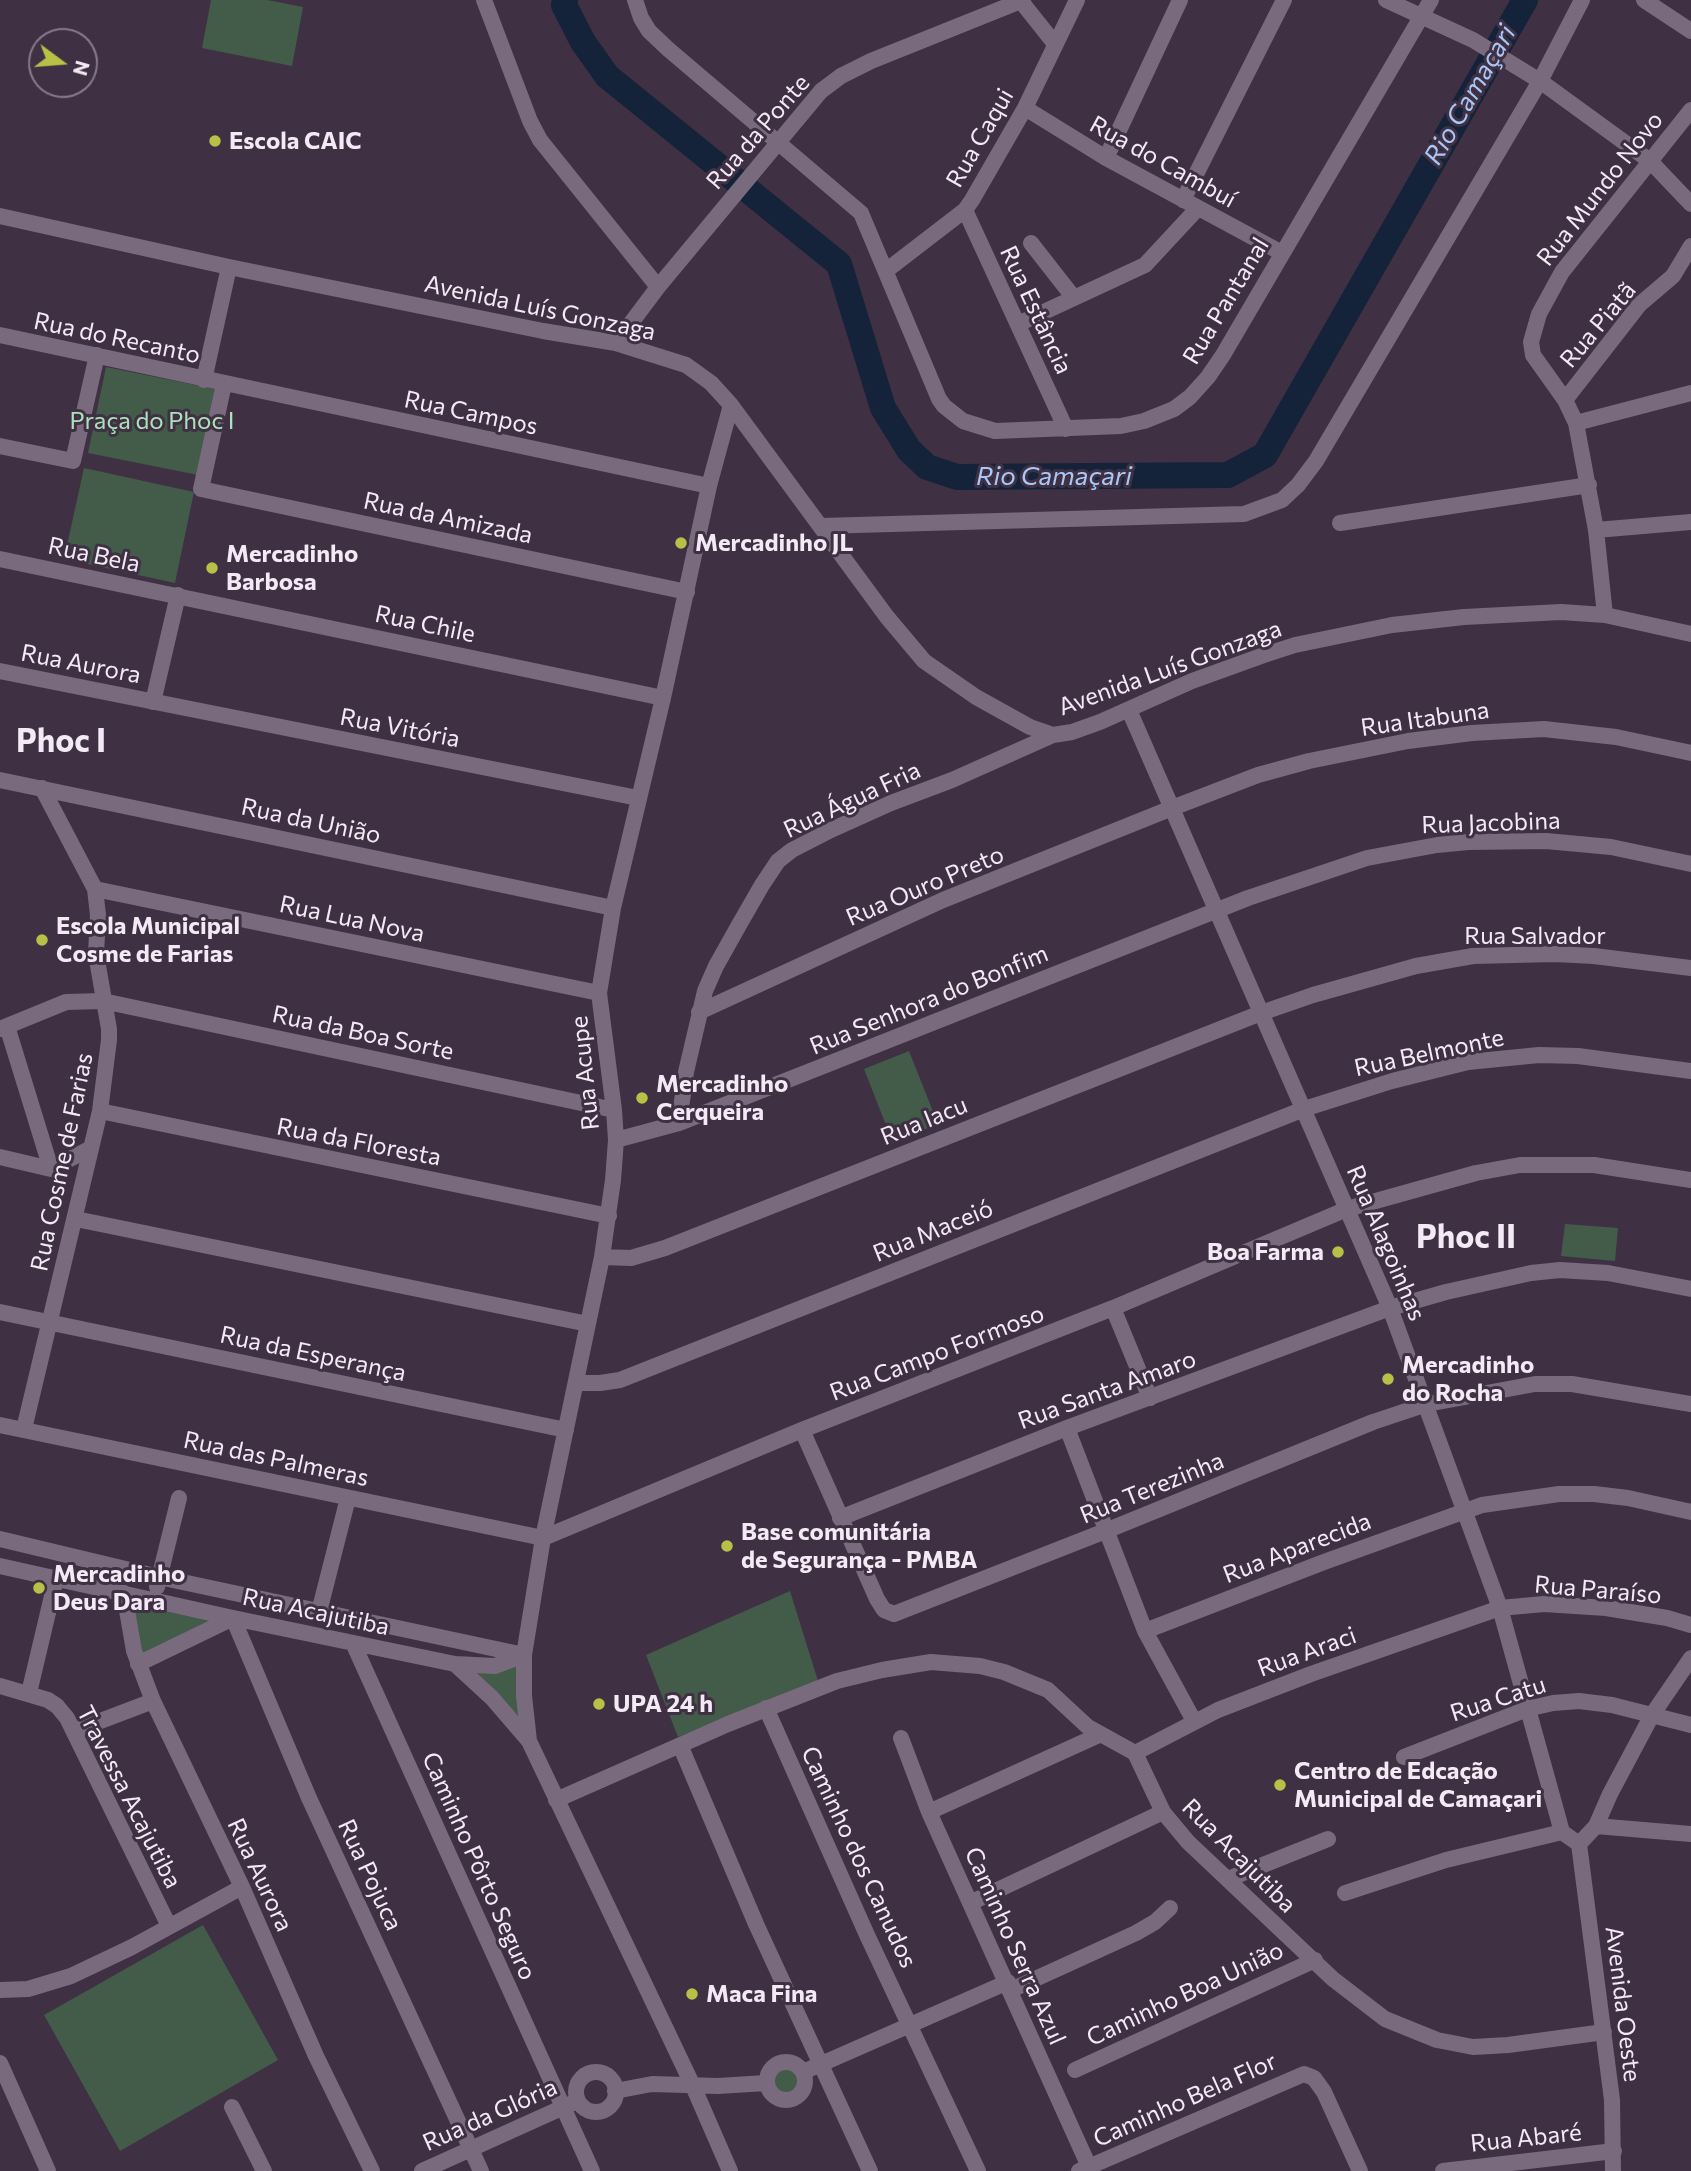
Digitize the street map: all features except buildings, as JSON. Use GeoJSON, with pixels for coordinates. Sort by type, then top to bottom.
{"type":"FeatureCollection","features":[{"type":"Feature","properties":{"kind":"street"},"geometry":{"type":"LineString","coordinates":[[484,0],[530,121],[540,140],[658,287]]}},
{"type":"Feature","properties":{"kind":"street","name":"Rua Pantanal"},"geometry":{"type":"LineString","coordinates":[[635,0],[649,31],[668,49],[861,213],[887,270],[935,392],[944,406],[963,421],[995,431],[1121,426],[1144,421],[1174,409],[1190,397],[1223,355],[1430,0]]}},
{"type":"Feature","properties":{"kind":"street"},"geometry":{"type":"LineString","coordinates":[[1021,0],[1055,44]]}},
{"type":"Feature","properties":{"kind":"street","name":"Rua da Ponte"},"geometry":{"type":"LineString","coordinates":[[616,343],[658,287],[821,91],[841,76],[871,61],[1021,0]]}},
{"type":"Feature","properties":{"kind":"street","name":"Rua Caqui"},"geometry":{"type":"LineString","coordinates":[[887,270],[965,210],[1025,108],[1077,0]]}},
{"type":"Feature","properties":{"kind":"street"},"geometry":{"type":"LineString","coordinates":[[1106,158],[1180,0]]}},
{"type":"Feature","properties":{"kind":"street"},"geometry":{"type":"LineString","coordinates":[[1183,200],[1284,0]]}},
{"type":"Feature","properties":{"kind":"street"},"geometry":{"type":"LineString","coordinates":[[1386,0],[1473,40],[1540,81],[1650,161],[1691,204]]}},
{"type":"Feature","properties":{"kind":"street"},"geometry":{"type":"LineString","coordinates":[[821,527],[1244,514],[1282,500],[1298,485],[1316,461],[1540,81],[1582,0]]}},
{"type":"Feature","properties":{"kind":"street"},"geometry":{"type":"LineString","coordinates":[[1644,0],[1691,31]]}},
{"type":"Feature","properties":{"kind":"street","name":"Rua do Cambuí"},"geometry":{"type":"LineString","coordinates":[[1025,108],[1106,158],[1282,253]]}},
{"type":"Feature","properties":{"kind":"street","name":"Rua Mundo Novo"},"geometry":{"type":"LineString","coordinates":[[1605,615],[1596,530],[1576,423],[1565,401],[1533,355],[1531,342],[1536,324],[1562,272],[1691,110]]}},
{"type":"Feature","properties":{"kind":"street"},"geometry":{"type":"LineString","coordinates":[[1018,324],[1145,265],[1198,208]]}},
{"type":"Feature","properties":{"kind":"street","name":"Rua Estância"},"geometry":{"type":"LineString","coordinates":[[965,210],[1066,429]]}},
{"type":"Feature","properties":{"kind":"street","name":"Avenida Luís Gonzaga"},"geometry":{"type":"LineString","coordinates":[[0,216],[229,267],[616,343],[686,365],[705,378],[731,405],[887,617],[924,660],[976,697],[1030,727],[1053,735],[1091,726],[1192,681],[1294,645],[1392,625],[1541,612],[1605,615],[1691,634]]}},
{"type":"Feature","properties":{"kind":"street"},"geometry":{"type":"LineString","coordinates":[[1031,243],[1074,298]]}},
{"type":"Feature","properties":{"kind":"street","name":"Rua Piatã"},"geometry":{"type":"LineString","coordinates":[[1565,401],[1639,305],[1673,276],[1691,246]]}},
{"type":"Feature","properties":{"kind":"street"},"geometry":{"type":"LineString","coordinates":[[204,380],[229,267]]}},
{"type":"Feature","properties":{"kind":"street"},"geometry":{"type":"LineString","coordinates":[[1673,276],[1691,272]]}},
{"type":"Feature","properties":{"kind":"street","name":"Rua do Recanto"},"geometry":{"type":"LineString","coordinates":[[0,335],[224,384]]}},
{"type":"Feature","properties":{"kind":"street"},"geometry":{"type":"LineString","coordinates":[[0,446],[73,461],[97,355]]}},
{"type":"Feature","properties":{"kind":"street","name":"Rua Campos"},"geometry":{"type":"LineString","coordinates":[[224,384],[709,486]]}},
{"type":"Feature","properties":{"kind":"street","name":"Rua da Amizada"},"geometry":{"type":"LineString","coordinates":[[224,384],[201,489],[687,592]]}},
{"type":"Feature","properties":{"kind":"street"},"geometry":{"type":"LineString","coordinates":[[1576,423],[1691,393]]}},
{"type":"Feature","properties":{"kind":"street","name":"Rua Acupe"},"geometry":{"type":"LineString","coordinates":[[529,1741],[524,1696],[524,1656],[543,1538],[609,1216],[616,1140],[599,993],[613,908],[663,698],[709,486],[731,405]]}},
{"type":"Feature","properties":{"kind":"street"},"geometry":{"type":"LineString","coordinates":[[1340,523],[1589,485]]}},
{"type":"Feature","properties":{"kind":"street"},"geometry":{"type":"LineString","coordinates":[[1596,530],[1691,522]]}},
{"type":"Feature","properties":{"kind":"street","name":"Rua Bela"},"geometry":{"type":"LineString","coordinates":[[0,559],[178,595]]}},
{"type":"Feature","properties":{"kind":"street"},"geometry":{"type":"LineString","coordinates":[[153,702],[178,595]]}},
{"type":"Feature","properties":{"kind":"street","name":"Rua Chile"},"geometry":{"type":"LineString","coordinates":[[178,595],[663,698]]}},
{"type":"Feature","properties":{"kind":"street","name":"Rua Aurora"},"geometry":{"type":"LineString","coordinates":[[0,671],[153,702]]}},
{"type":"Feature","properties":{"kind":"street","name":"Rua Vitória"},"geometry":{"type":"LineString","coordinates":[[153,702],[638,798]]}},
{"type":"Feature","properties":{"kind":"street","name":"Rua Alagoinhas"},"geometry":{"type":"LineString","coordinates":[[1129,710],[1391,1308],[1500,1608],[1562,1832]]}},
{"type":"Feature","properties":{"kind":"street","name":"Rua Itabuna"},"geometry":{"type":"LineString","coordinates":[[1172,808],[1258,775],[1309,761],[1408,741],[1472,733],[1544,729],[1616,737],[1691,753]]}},
{"type":"Feature","properties":{"kind":"street","name":"Rua Água Fria"},"geometry":{"type":"LineString","coordinates":[[679,1123],[699,1012],[716,966],[778,861],[792,850],[891,803],[952,780],[1053,735]]}},
{"type":"Feature","properties":{"kind":"street","name":"Rua da União"},"geometry":{"type":"LineString","coordinates":[[0,780],[613,908]]}},
{"type":"Feature","properties":{"kind":"street","name":"Rua Cosme de Farias"},"geometry":{"type":"LineString","coordinates":[[24,1429],[100,1111],[109,1040],[96,954],[98,915],[95,889],[43,788]]}},
{"type":"Feature","properties":{"kind":"street","name":"Rua Ouro Preto"},"geometry":{"type":"LineString","coordinates":[[699,1012],[943,900],[1172,808]]}},
{"type":"Feature","properties":{"kind":"street","name":"Rua Jacobina"},"geometry":{"type":"LineString","coordinates":[[1217,910],[1367,858],[1437,845],[1500,841],[1584,844],[1691,864]]}},
{"type":"Feature","properties":{"kind":"street","name":"Rua Lua Nova"},"geometry":{"type":"LineString","coordinates":[[95,889],[599,993]]}},
{"type":"Feature","properties":{"kind":"street","name":"Rua Senhora do Bonfim"},"geometry":{"type":"LineString","coordinates":[[616,1140],[679,1123],[1217,910]]}},
{"type":"Feature","properties":{"kind":"street","name":"Rua Salvador"},"geometry":{"type":"LineString","coordinates":[[1261,1013],[1313,995],[1416,967],[1473,956],[1594,956],[1691,968]]}},
{"type":"Feature","properties":{"kind":"street","name":"Rua da Boa Sorte"},"geometry":{"type":"LineString","coordinates":[[3,1028],[66,1002],[103,1001],[614,1110]]}},
{"type":"Feature","properties":{"kind":"street","name":"Rua Iacu"},"geometry":{"type":"LineString","coordinates":[[602,1257],[631,1258],[665,1248],[1261,1013]]}},
{"type":"Feature","properties":{"kind":"street"},"geometry":{"type":"LineString","coordinates":[[3,1028],[51,1169]]}},
{"type":"Feature","properties":{"kind":"street","name":"Rua Belmonte"},"geometry":{"type":"LineString","coordinates":[[1304,1109],[1392,1081],[1468,1062],[1502,1058],[1578,1056],[1691,1071]]}},
{"type":"Feature","properties":{"kind":"street","name":"Rua Maceió"},"geometry":{"type":"LineString","coordinates":[[576,1383],[608,1382],[651,1368],[1304,1109]]}},
{"type":"Feature","properties":{"kind":"street","name":"Rua da Floresta"},"geometry":{"type":"LineString","coordinates":[[100,1111],[609,1216]]}},
{"type":"Feature","properties":{"kind":"street"},"geometry":{"type":"LineString","coordinates":[[0,1157],[51,1169],[91,1148]]}},
{"type":"Feature","properties":{"kind":"street","name":"Rua Campo Formoso"},"geometry":{"type":"LineString","coordinates":[[543,1538],[802,1430],[1114,1308],[1347,1209],[1456,1178],[1520,1165],[1594,1165],[1691,1180]]}},
{"type":"Feature","properties":{"kind":"street"},"geometry":{"type":"LineString","coordinates":[[76,1219],[588,1324]]}},
{"type":"Feature","properties":{"kind":"street","name":"Rua Santa Amaro"},"geometry":{"type":"LineString","coordinates":[[840,1518],[1067,1428],[1391,1308],[1531,1273],[1560,1270],[1608,1273],[1691,1289]]}},
{"type":"Feature","properties":{"kind":"street"},"geometry":{"type":"LineString","coordinates":[[1114,1308],[1150,1398]]}},
{"type":"Feature","properties":{"kind":"street","name":"Rua da Esperança"},"geometry":{"type":"LineString","coordinates":[[0,1312],[566,1430]]}},
{"type":"Feature","properties":{"kind":"street","name":"Rua Terezinha"},"geometry":{"type":"LineString","coordinates":[[840,1518],[877,1599],[884,1610],[894,1614],[1373,1422],[1427,1404],[1535,1384],[1572,1384],[1691,1404]]}},
{"type":"Feature","properties":{"kind":"street","name":"Rua das Palmeras"},"geometry":{"type":"LineString","coordinates":[[0,1425],[543,1538]]}},
{"type":"Feature","properties":{"kind":"street"},"geometry":{"type":"LineString","coordinates":[[1067,1428],[1145,1631],[1194,1721]]}},
{"type":"Feature","properties":{"kind":"street"},"geometry":{"type":"LineString","coordinates":[[802,1430],[840,1518]]}},
{"type":"Feature","properties":{"kind":"street","name":"Rua Aparecida"},"geometry":{"type":"LineString","coordinates":[[1145,1631],[1466,1511],[1499,1502],[1559,1494],[1594,1494],[1628,1497],[1691,1512]]}},
{"type":"Feature","properties":{"kind":"street"},"geometry":{"type":"LineString","coordinates":[[153,1599],[179,1498]]}},
{"type":"Feature","properties":{"kind":"street"},"geometry":{"type":"LineString","coordinates":[[319,1612],[348,1498]]}},
{"type":"Feature","properties":{"kind":"street"},"geometry":{"type":"LineString","coordinates":[[0,1539],[159,1577],[524,1656]]}},
{"type":"Feature","properties":{"kind":"street","name":"Rua Acajutiba"},"geometry":{"type":"LineString","coordinates":[[0,1566],[455,1664],[495,1666],[524,1656]]}},
{"type":"Feature","properties":{"kind":"street"},"geometry":{"type":"LineString","coordinates":[[29,1693],[56,1579]]}},
{"type":"Feature","properties":{"kind":"street","name":"Rua Aurora"},"geometry":{"type":"LineString","coordinates":[[124,1593],[138,1664],[153,1701],[242,1887],[316,2056],[372,2171]]}},
{"type":"Feature","properties":{"kind":"street","name":"Rua Paraíso"},"geometry":{"type":"LineString","coordinates":[[1500,1608],[1544,1604],[1606,1608],[1667,1618],[1691,1625]]}},
{"type":"Feature","properties":{"kind":"street","name":"Rua Araci"},"geometry":{"type":"LineString","coordinates":[[1135,1753],[1194,1721],[1311,1674],[1500,1608]]}},
{"type":"Feature","properties":{"kind":"street"},"geometry":{"type":"LineString","coordinates":[[138,1664],[233,1618]]}},
{"type":"Feature","properties":{"kind":"street","name":"Rua Pojuca"},"geometry":{"type":"LineString","coordinates":[[233,1618],[309,1798],[481,2171]]}},
{"type":"Feature","properties":{"kind":"street","name":"Caminho Pôrto Seguro"},"geometry":{"type":"LineString","coordinates":[[353,1643],[570,2104],[592,2171]]}},
{"type":"Feature","properties":{"kind":"street"},"geometry":{"type":"LineString","coordinates":[[1345,1893],[1446,1860],[1562,1832],[1579,1844],[1596,1826],[1652,1714],[1691,1658]]}},
{"type":"Feature","properties":{"kind":"street"},"geometry":{"type":"LineString","coordinates":[[556,1800],[766,1708],[837,1681],[931,1662],[946,1661],[1004,1672],[1040,1686],[1099,1735],[1135,1753]]}},
{"type":"Feature","properties":{"kind":"street"},"geometry":{"type":"LineString","coordinates":[[455,1664],[492,1698],[529,1741],[693,2086],[730,2171]]}},
{"type":"Feature","properties":{"kind":"street","name":"Travessa Acajutiba"},"geometry":{"type":"LineString","coordinates":[[0,1686],[29,1693],[57,1706],[74,1731],[169,1926]]}},
{"type":"Feature","properties":{"kind":"street"},"geometry":{"type":"LineString","coordinates":[[74,1731],[153,1701]]}},
{"type":"Feature","properties":{"kind":"street","name":"Rua Catu"},"geometry":{"type":"LineString","coordinates":[[1404,1757],[1527,1709],[1553,1703],[1591,1702],[1630,1708],[1691,1725]]}},
{"type":"Feature","properties":{"kind":"street","name":"Caminho dos Canudos"},"geometry":{"type":"LineString","coordinates":[[766,1708],[867,1935],[978,2171]]}},
{"type":"Feature","properties":{"kind":"street"},"geometry":{"type":"LineString","coordinates":[[929,1812],[1099,1735]]}},
{"type":"Feature","properties":{"kind":"street","name":"Caminho Serra Azul"},"geometry":{"type":"LineString","coordinates":[[901,1738],[929,1812],[1009,1986],[1086,2170]]}},
{"type":"Feature","properties":{"kind":"street"},"geometry":{"type":"LineString","coordinates":[[680,1745],[715,1832],[870,2171]]}},
{"type":"Feature","properties":{"kind":"street","name":"Rua Acajutiba"},"geometry":{"type":"LineString","coordinates":[[1135,1753],[1163,1812],[1188,1842],[1333,1979],[1385,2019],[1450,2044],[1473,2047],[1501,2046],[1604,2032]]}},
{"type":"Feature","properties":{"kind":"street"},"geometry":{"type":"LineString","coordinates":[[971,1903],[1163,1812]]}},
{"type":"Feature","properties":{"kind":"street"},"geometry":{"type":"LineString","coordinates":[[1596,1826],[1691,1834]]}},
{"type":"Feature","properties":{"kind":"street"},"geometry":{"type":"LineString","coordinates":[[1228,1879],[1328,1839]]}},
{"type":"Feature","properties":{"kind":"street","name":"Avenida Oeste"},"geometry":{"type":"LineString","coordinates":[[1579,1844],[1612,2100],[1613,2171]]}},
{"type":"Feature","properties":{"kind":"street"},"geometry":{"type":"LineString","coordinates":[[0,1990],[28,1989],[71,1976],[132,1947],[242,1887]]}},
{"type":"Feature","properties":{"kind":"street"},"geometry":{"type":"LineString","coordinates":[[803,2072],[911,2024],[1136,1933],[1155,1922],[1170,1908]]}},
{"type":"Feature","properties":{"kind":"street","name":"Caminho Boa União"},"geometry":{"type":"LineString","coordinates":[[1075,2070],[1315,1960]]}},
{"type":"Feature","properties":{"kind":"street"},"geometry":{"type":"LineString","coordinates":[[783,2061],[798,2065],[803,2072],[805,2086],[801,2093],[788,2100],[774,2096],[766,2083],[770,2069],[783,2061]]}},
{"type":"Feature","properties":{"kind":"street"},"geometry":{"type":"LineString","coordinates":[[0,2063],[48,2171]]}},
{"type":"Feature","properties":{"kind":"street"},"geometry":{"type":"LineString","coordinates":[[591,2073],[604,2074],[610,2078],[615,2091],[612,2104],[600,2112],[570,2104],[579,2080],[591,2073]]}},
{"type":"Feature","properties":{"kind":"street","name":"Caminho Bela Flor"},"geometry":{"type":"LineString","coordinates":[[1086,2170],[1300,2075],[1310,2076],[1317,2081],[1344,2132],[1360,2171]]}},
{"type":"Feature","properties":{"kind":"street"},"geometry":{"type":"LineString","coordinates":[[615,2091],[652,2084],[693,2086],[766,2083]]}},
{"type":"Feature","properties":{"kind":"street","name":"Rua da Glória"},"geometry":{"type":"LineString","coordinates":[[427,2170],[570,2104]]}},
{"type":"Feature","properties":{"kind":"street"},"geometry":{"type":"LineString","coordinates":[[232,2107],[264,2171]]}},
{"type":"Feature","properties":{"kind":"street","name":"Rua Abaré"},"geometry":{"type":"LineString","coordinates":[[1443,2171],[1614,2151]]}},
{"type":"Feature","properties":{"kind":"green space"},"geometry":{"type":"Polygon","coordinates":[[[211,0],[267,0],[303,7],[292,66],[202,48],[211,0]]]}},
{"type":"Feature","properties":{"kind":"green space","name":"Praça do Phoc I"},"geometry":{"type":"Polygon","coordinates":[[[106,367],[215,389],[198,475],[88,453],[106,367]]]}},
{"type":"Feature","properties":{"kind":"green space"},"geometry":{"type":"Polygon","coordinates":[[[84,468],[194,492],[175,583],[64,559],[84,468]]]}},
{"type":"Feature","properties":{"kind":"green space"},"geometry":{"type":"Polygon","coordinates":[[[909,1051],[938,1124],[893,1143],[864,1069],[909,1051]]]}},
{"type":"Feature","properties":{"kind":"green space"},"geometry":{"type":"Polygon","coordinates":[[[1565,1224],[1618,1228],[1615,1261],[1561,1256],[1565,1224]]]}},
{"type":"Feature","properties":{"kind":"green space"},"geometry":{"type":"Polygon","coordinates":[[[790,1591],[818,1681],[678,1737],[646,1655],[790,1591]]]}},
{"type":"Feature","properties":{"kind":"green space"},"geometry":{"type":"Polygon","coordinates":[[[125,1594],[232,1618],[144,1664],[125,1594]]]}},
{"type":"Feature","properties":{"kind":"green space"},"geometry":{"type":"Polygon","coordinates":[[[521,1663],[525,1729],[459,1666],[521,1663]]]}},
{"type":"Feature","properties":{"kind":"green space"},"geometry":{"type":"Polygon","coordinates":[[[203,1925],[278,2060],[120,2151],[44,2015],[203,1925]]]}},
{"type":"Feature","properties":{"kind":"green space"},"geometry":{"type":"Polygon","coordinates":[[[788,2066],[798,2070],[802,2080],[798,2090],[788,2094],[778,2090],[774,2080],[778,2070],[788,2066]]]}},
{"type":"Feature","properties":{"kind":"waterway","name":"Rio Camaçari"},"geometry":{"type":"LineString","coordinates":[[565,0],[564,5],[583,42],[607,76],[839,264],[883,408],[909,450],[927,467],[957,477],[1228,475],[1265,455],[1525,0]]}},
{"type":"Feature","properties":{"kind":"place","name":"Escola CAIC"},"geometry":{"type":"Point","coordinates":[215,141]}},
{"type":"Feature","properties":{"kind":"place","name":"Mercadinho JL"},"geometry":{"type":"Point","coordinates":[681,543]}},
{"type":"Feature","properties":{"kind":"place","name":"Mercadinho Barbosa"},"geometry":{"type":"Point","coordinates":[212,568]}},
{"type":"Feature","properties":{"kind":"place","name":"Escola Municipal Cosme de Farias"},"geometry":{"type":"Point","coordinates":[42,940]}},
{"type":"Feature","properties":{"kind":"place","name":"Mercadinho Cerqueira"},"geometry":{"type":"Point","coordinates":[642,1098]}},
{"type":"Feature","properties":{"kind":"place","name":"Boa Farma"},"geometry":{"type":"Point","coordinates":[1338,1252]}},
{"type":"Feature","properties":{"kind":"place","name":"Mercadinho do Rocha"},"geometry":{"type":"Point","coordinates":[1388,1379]}},
{"type":"Feature","properties":{"kind":"place","name":"Base comunitária de Segurança - PMBA"},"geometry":{"type":"Point","coordinates":[727,1546]}},
{"type":"Feature","properties":{"kind":"place","name":"Mercadinho Deus Dara"},"geometry":{"type":"Point","coordinates":[39,1588]}},
{"type":"Feature","properties":{"kind":"place","name":"UPA 24 h"},"geometry":{"type":"Point","coordinates":[599,1704]}},
{"type":"Feature","properties":{"kind":"place","name":"Centro de Edcação Municipal de Camaçari"},"geometry":{"type":"Point","coordinates":[1280,1785]}},
{"type":"Feature","properties":{"kind":"place","name":"Maca Fina"},"geometry":{"type":"Point","coordinates":[692,1994]}},
{"type":"Feature","properties":{"kind":"district","name":"Phoc I"},"geometry":{"type":"Point","coordinates":[61,741]}},
{"type":"Feature","properties":{"kind":"district","name":"Phoc II"},"geometry":{"type":"Point","coordinates":[1466,1237]}}]}
